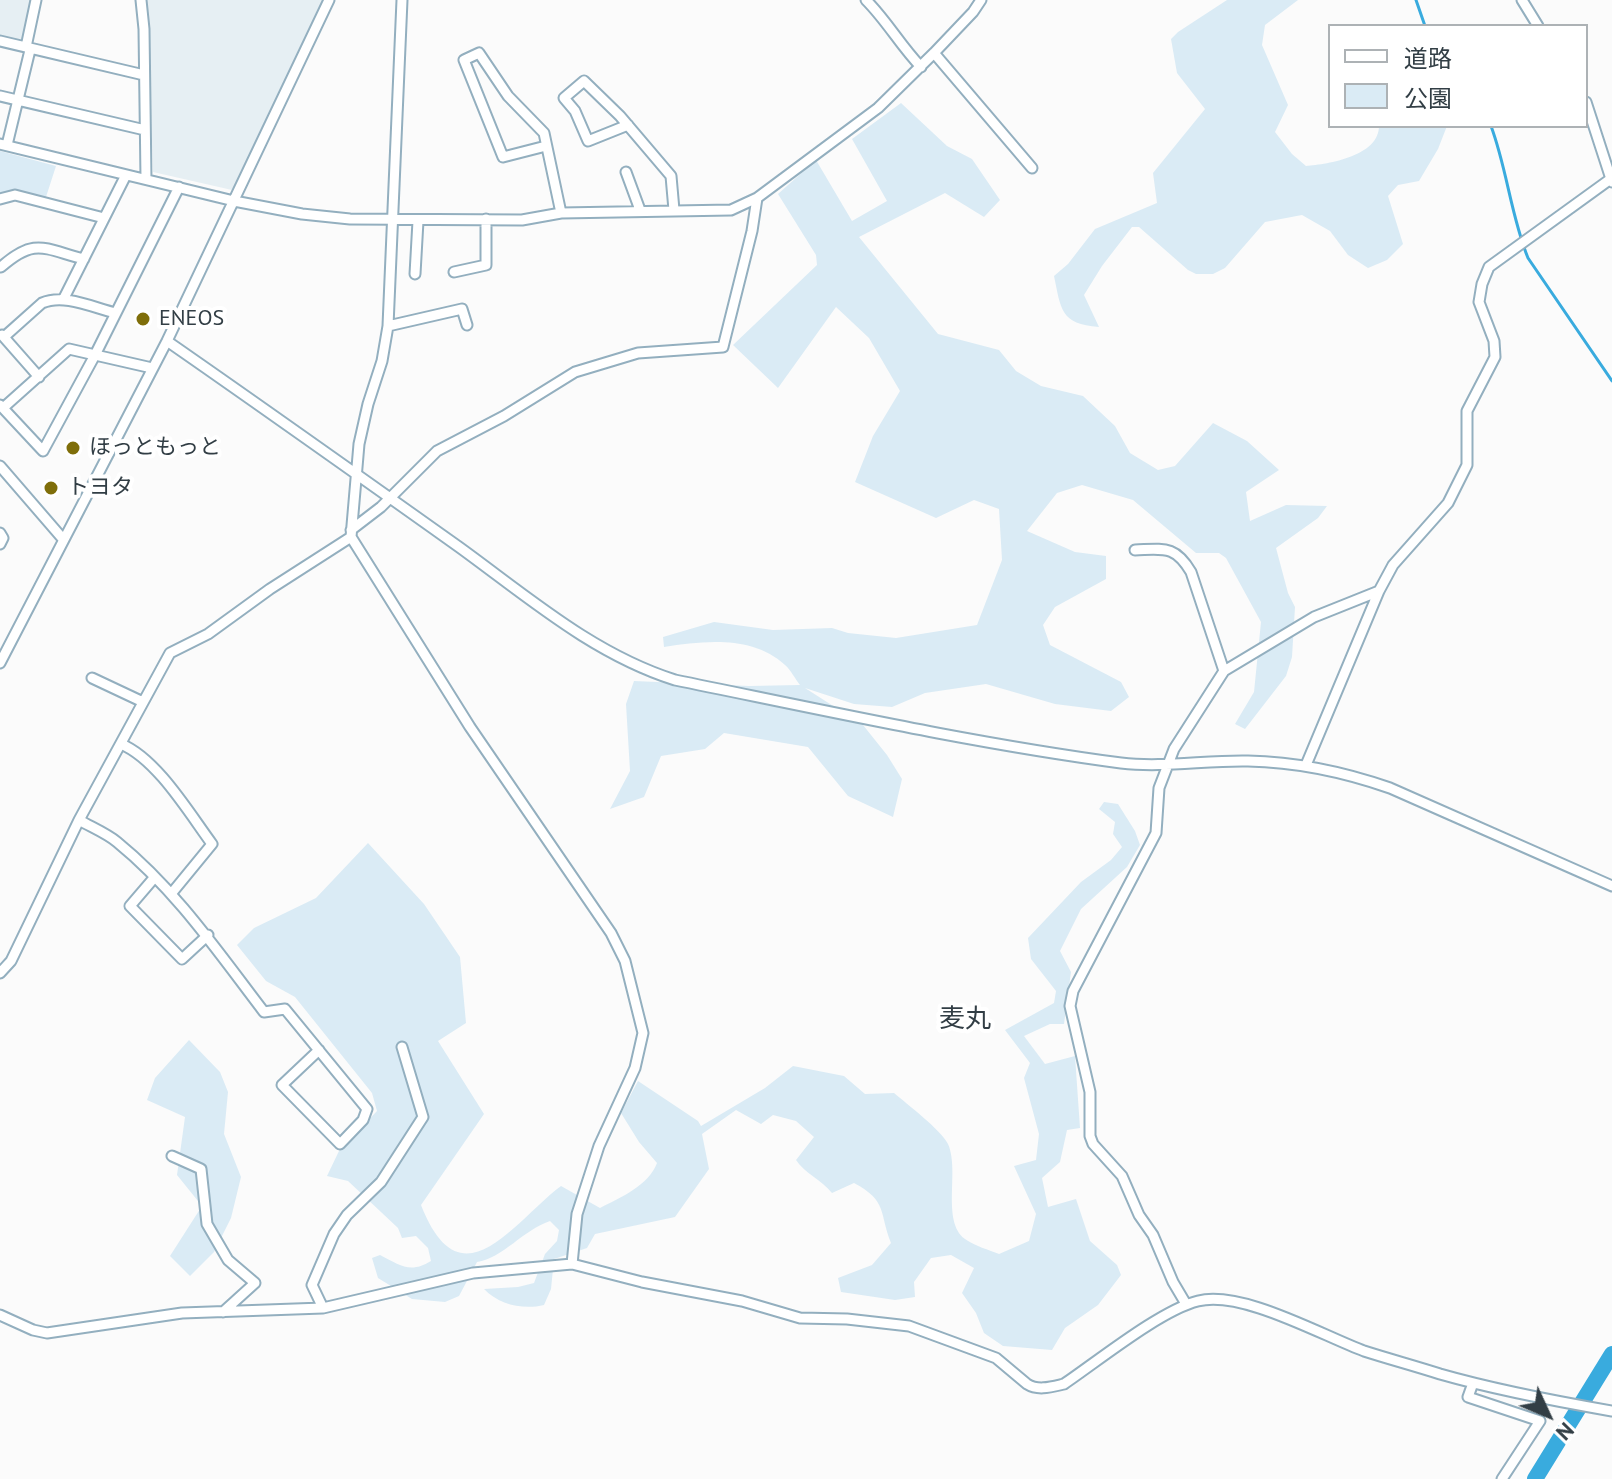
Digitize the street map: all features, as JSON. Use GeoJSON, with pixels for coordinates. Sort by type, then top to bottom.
{"type":"FeatureCollection","features":[{"type":"Feature","properties":{"kind":"street"},"geometry":{"type":"LineString","coordinates":[[36,0],[18,99],[3,145],[234,201],[302,214],[418,221],[522,220],[561,213],[640,210],[731,210],[757,198],[878,108],[921,67],[981,0]]}},
{"type":"Feature","properties":{"kind":"street"},"geometry":{"type":"LineString","coordinates":[[141,0],[146,179]]}},
{"type":"Feature","properties":{"kind":"street"},"geometry":{"type":"LineString","coordinates":[[0,663],[167,341],[329,0]]}},
{"type":"Feature","properties":{"kind":"street"},"geometry":{"type":"LineString","coordinates":[[402,0],[388,326],[382,361],[359,444],[351,534],[470,727],[597,909],[625,961],[643,1033],[642,1047],[599,1146],[577,1214],[572,1264]]}},
{"type":"Feature","properties":{"kind":"street"},"geometry":{"type":"LineString","coordinates":[[866,0],[921,67]]}},
{"type":"Feature","properties":{"kind":"street"},"geometry":{"type":"LineString","coordinates":[[1522,0],[1537,24]]}},
{"type":"Feature","properties":{"kind":"street"},"geometry":{"type":"LineString","coordinates":[[0,41],[144,75]]}},
{"type":"Feature","properties":{"kind":"street"},"geometry":{"type":"LineString","coordinates":[[546,146],[503,157],[464,60],[479,53],[508,96],[544,133],[561,213]]}},
{"type":"Feature","properties":{"kind":"street"},"geometry":{"type":"LineString","coordinates":[[934,53],[1032,168]]}},
{"type":"Feature","properties":{"kind":"street"},"geometry":{"type":"LineString","coordinates":[[628,125],[588,141],[575,111],[564,98],[584,81],[628,125],[671,176],[674,210]]}},
{"type":"Feature","properties":{"kind":"street"},"geometry":{"type":"LineString","coordinates":[[0,96],[145,130]]}},
{"type":"Feature","properties":{"kind":"street"},"geometry":{"type":"LineString","coordinates":[[1306,765],[1379,591],[1393,565],[1448,503],[1467,465],[1467,411],[1495,357],[1494,341],[1479,302],[1489,267],[1612,180],[1588,108]]}},
{"type":"Feature","properties":{"kind":"street"},"geometry":{"type":"LineString","coordinates":[[626,172],[640,210]]}},
{"type":"Feature","properties":{"kind":"street"},"geometry":{"type":"LineString","coordinates":[[63,300],[126,175]]}},
{"type":"Feature","properties":{"kind":"street"},"geometry":{"type":"LineString","coordinates":[[152,368],[95,355],[69,349],[1,406],[43,451],[95,355],[179,187]]}},
{"type":"Feature","properties":{"kind":"street"},"geometry":{"type":"LineString","coordinates":[[0,199],[15,195],[104,218]]}},
{"type":"Feature","properties":{"kind":"street"},"geometry":{"type":"LineString","coordinates":[[0,973],[16,952],[79,820],[170,653],[208,634],[351,534],[437,451],[504,416],[575,372],[638,353],[723,347],[752,231],[757,198]]}},
{"type":"Feature","properties":{"kind":"street"},"geometry":{"type":"LineString","coordinates":[[454,272],[486,265],[486,219]]}},
{"type":"Feature","properties":{"kind":"street"},"geometry":{"type":"LineString","coordinates":[[415,274],[418,221]]}},
{"type":"Feature","properties":{"kind":"street"},"geometry":{"type":"LineString","coordinates":[[0,267],[16,254],[34,246],[84,259]]}},
{"type":"Feature","properties":{"kind":"street"},"geometry":{"type":"LineString","coordinates":[[39,377],[2,335],[42,303],[63,300],[116,313]]}},
{"type":"Feature","properties":{"kind":"street"},"geometry":{"type":"LineString","coordinates":[[388,326],[462,309],[467,325]]}},
{"type":"Feature","properties":{"kind":"street"},"geometry":{"type":"LineString","coordinates":[[167,341],[592,644],[649,672],[689,683],[963,737],[1125,764],[1248,761],[1306,765],[1390,788],[1612,886]]}},
{"type":"Feature","properties":{"kind":"street"},"geometry":{"type":"LineString","coordinates":[[0,466],[63,539]]}},
{"type":"Feature","properties":{"kind":"street"},"geometry":{"type":"LineString","coordinates":[[0,533],[3,538],[0,544]]}},
{"type":"Feature","properties":{"kind":"street"},"geometry":{"type":"LineString","coordinates":[[1135,550],[1174,552],[1183,559],[1191,572],[1224,671]]}},
{"type":"Feature","properties":{"kind":"street"},"geometry":{"type":"LineString","coordinates":[[1186,1304],[1122,1176],[1093,1144],[1090,1136],[1090,1092],[1070,1006],[1073,991],[1156,833],[1159,788],[1174,749],[1224,671],[1314,617],[1379,591]]}},
{"type":"Feature","properties":{"kind":"street"},"geometry":{"type":"LineString","coordinates":[[92,678],[143,702]]}},
{"type":"Feature","properties":{"kind":"street"},"geometry":{"type":"LineString","coordinates":[[121,744],[133,749],[161,777],[212,844],[171,894]]}},
{"type":"Feature","properties":{"kind":"street"},"geometry":{"type":"LineString","coordinates":[[79,820],[115,840],[171,894],[208,935],[264,1012],[285,1009],[319,1050],[367,1109],[363,1120],[340,1144],[282,1085],[319,1050]]}},
{"type":"Feature","properties":{"kind":"street"},"geometry":{"type":"LineString","coordinates":[[154,878],[130,906],[182,959],[208,935]]}},
{"type":"Feature","properties":{"kind":"street"},"geometry":{"type":"LineString","coordinates":[[323,1308],[312,1285],[334,1234],[347,1215],[381,1182],[423,1117],[402,1047]]}},
{"type":"Feature","properties":{"kind":"street"},"geometry":{"type":"LineString","coordinates":[[172,1156],[201,1169],[207,1224],[228,1260],[255,1283],[223,1312]]}},
{"type":"Feature","properties":{"kind":"street"},"geometry":{"type":"LineString","coordinates":[[0,1315],[47,1333],[158,1316],[323,1308],[473,1273],[572,1264],[642,1282],[742,1301],[800,1318],[847,1319],[909,1326],[996,1358],[1032,1387],[1045,1388],[1064,1384],[1186,1304],[1217,1298],[1234,1300],[1364,1351],[1473,1383],[1612,1411]]}},
{"type":"Feature","properties":{"kind":"street"},"geometry":{"type":"LineString","coordinates":[[1473,1383],[1468,1397],[1540,1421],[1502,1479]]}},
{"type":"Feature","properties":{"kind":"shaded area"},"geometry":{"type":"Polygon","coordinates":[[[0,0],[33,0],[23,41],[0,36],[0,0]]]}},
{"type":"Feature","properties":{"kind":"shaded area"},"geometry":{"type":"Polygon","coordinates":[[[147,0],[324,0],[232,190],[153,172],[147,0]]]}},
{"type":"Feature","properties":{"kind":"green space"},"geometry":{"type":"Polygon","coordinates":[[[1227,0],[1298,0],[1265,25],[1262,45],[1288,105],[1275,132],[1306,166],[1339,160],[1362,151],[1371,145],[1379,128],[1446,128],[1419,181],[1398,185],[1388,196],[1403,244],[1387,260],[1368,268],[1348,255],[1330,231],[1302,215],[1265,222],[1225,268],[1213,274],[1196,274],[1139,227],[1132,227],[1084,295],[1099,327],[1076,322],[1064,313],[1054,276],[1068,264],[1095,229],[1157,203],[1153,173],[1205,109],[1177,73],[1171,39],[1227,0]]]}},
{"type":"Feature","properties":{"kind":"green space"},"geometry":{"type":"Polygon","coordinates":[[[901,103],[947,146],[972,159],[1000,200],[984,217],[945,193],[859,237],[938,334],[999,350],[1016,371],[1041,386],[1083,396],[1115,426],[1130,453],[1158,470],[1175,466],[1213,423],[1247,441],[1279,470],[1246,492],[1250,521],[1286,505],[1327,506],[1318,518],[1276,548],[1295,607],[1292,657],[1286,676],[1245,729],[1235,724],[1254,692],[1261,622],[1226,558],[1219,553],[1196,553],[1133,500],[1082,485],[1057,493],[1027,531],[1075,552],[1106,556],[1106,579],[1055,607],[1043,625],[1050,645],[1121,682],[1129,697],[1111,711],[1055,704],[986,684],[925,693],[892,707],[854,704],[805,688],[863,725],[887,755],[902,779],[893,817],[848,796],[808,747],[724,733],[705,749],[661,756],[644,797],[610,809],[630,771],[626,704],[634,681],[800,685],[785,665],[758,649],[727,642],[664,647],[663,637],[714,622],[773,630],[832,628],[848,633],[896,638],[977,625],[1002,560],[999,509],[974,500],[936,518],[855,482],[873,436],[900,391],[869,338],[836,307],[778,388],[733,345],[817,265],[816,255],[778,194],[816,160],[852,221],[887,201],[852,139],[901,103]]]}},
{"type":"Feature","properties":{"kind":"green space"},"geometry":{"type":"Polygon","coordinates":[[[0,151],[56,166],[46,197],[15,191],[0,194],[0,151]]]}},
{"type":"Feature","properties":{"kind":"green space"},"geometry":{"type":"Polygon","coordinates":[[[1104,802],[1118,804],[1140,845],[1127,867],[1081,909],[1060,951],[1071,972],[1064,1024],[1050,1024],[1024,1036],[1045,1064],[1075,1056],[1080,1128],[1067,1130],[1060,1162],[1042,1178],[1048,1207],[1076,1199],[1090,1241],[1117,1265],[1121,1275],[1098,1305],[1065,1328],[1052,1350],[1003,1346],[984,1333],[976,1313],[962,1293],[974,1268],[951,1255],[931,1258],[914,1282],[915,1297],[895,1300],[841,1292],[838,1278],[872,1265],[891,1243],[881,1208],[872,1196],[854,1183],[832,1193],[804,1169],[796,1160],[814,1137],[796,1121],[773,1115],[761,1124],[736,1110],[702,1134],[709,1169],[675,1217],[595,1234],[587,1248],[554,1259],[551,1289],[544,1305],[512,1305],[484,1289],[534,1283],[545,1254],[557,1241],[559,1230],[550,1221],[496,1255],[477,1262],[459,1296],[445,1302],[412,1299],[378,1278],[372,1258],[380,1255],[405,1267],[417,1267],[431,1261],[428,1248],[416,1236],[402,1238],[398,1228],[348,1181],[327,1176],[339,1151],[377,1111],[372,1093],[295,997],[266,981],[237,945],[254,928],[316,898],[368,843],[424,904],[460,957],[466,1023],[438,1041],[484,1114],[421,1205],[437,1235],[453,1250],[470,1253],[488,1247],[561,1186],[600,1208],[648,1178],[657,1163],[621,1113],[638,1081],[701,1126],[765,1088],[793,1066],[844,1076],[865,1094],[894,1093],[931,1125],[948,1144],[951,1155],[952,1208],[958,1231],[965,1239],[999,1254],[1029,1241],[1036,1214],[1014,1166],[1036,1160],[1039,1134],[1024,1078],[1030,1063],[1005,1030],[1054,1003],[1056,991],[1031,959],[1028,938],[1081,882],[1111,860],[1122,847],[1113,834],[1115,822],[1099,809],[1104,802]]]}},
{"type":"Feature","properties":{"kind":"green space"},"geometry":{"type":"Polygon","coordinates":[[[189,1040],[220,1072],[228,1092],[224,1134],[241,1177],[231,1218],[214,1252],[190,1276],[170,1256],[202,1206],[177,1175],[185,1117],[147,1100],[155,1078],[189,1040]]]}},
{"type":"Feature","properties":{"kind":"waterway"},"geometry":{"type":"LineString","coordinates":[[1416,0],[1424,24]]}},
{"type":"Feature","properties":{"kind":"waterway"},"geometry":{"type":"LineString","coordinates":[[1492,128],[1528,258],[1612,381]]}},
{"type":"Feature","properties":{"kind":"waterway"},"geometry":{"type":"LineString","coordinates":[[1535,1479],[1612,1354]]}},
{"type":"Feature","properties":{"kind":"place","name":"ENEOS"},"geometry":{"type":"Point","coordinates":[143,319]}},
{"type":"Feature","properties":{"kind":"place","name":"ほっともっと"},"geometry":{"type":"Point","coordinates":[73,448]}},
{"type":"Feature","properties":{"kind":"place","name":"トヨタ"},"geometry":{"type":"Point","coordinates":[51,488]}},
{"type":"Feature","properties":{"kind":"district","name":"麦丸"},"geometry":{"type":"Point","coordinates":[965,1020]}}]}
